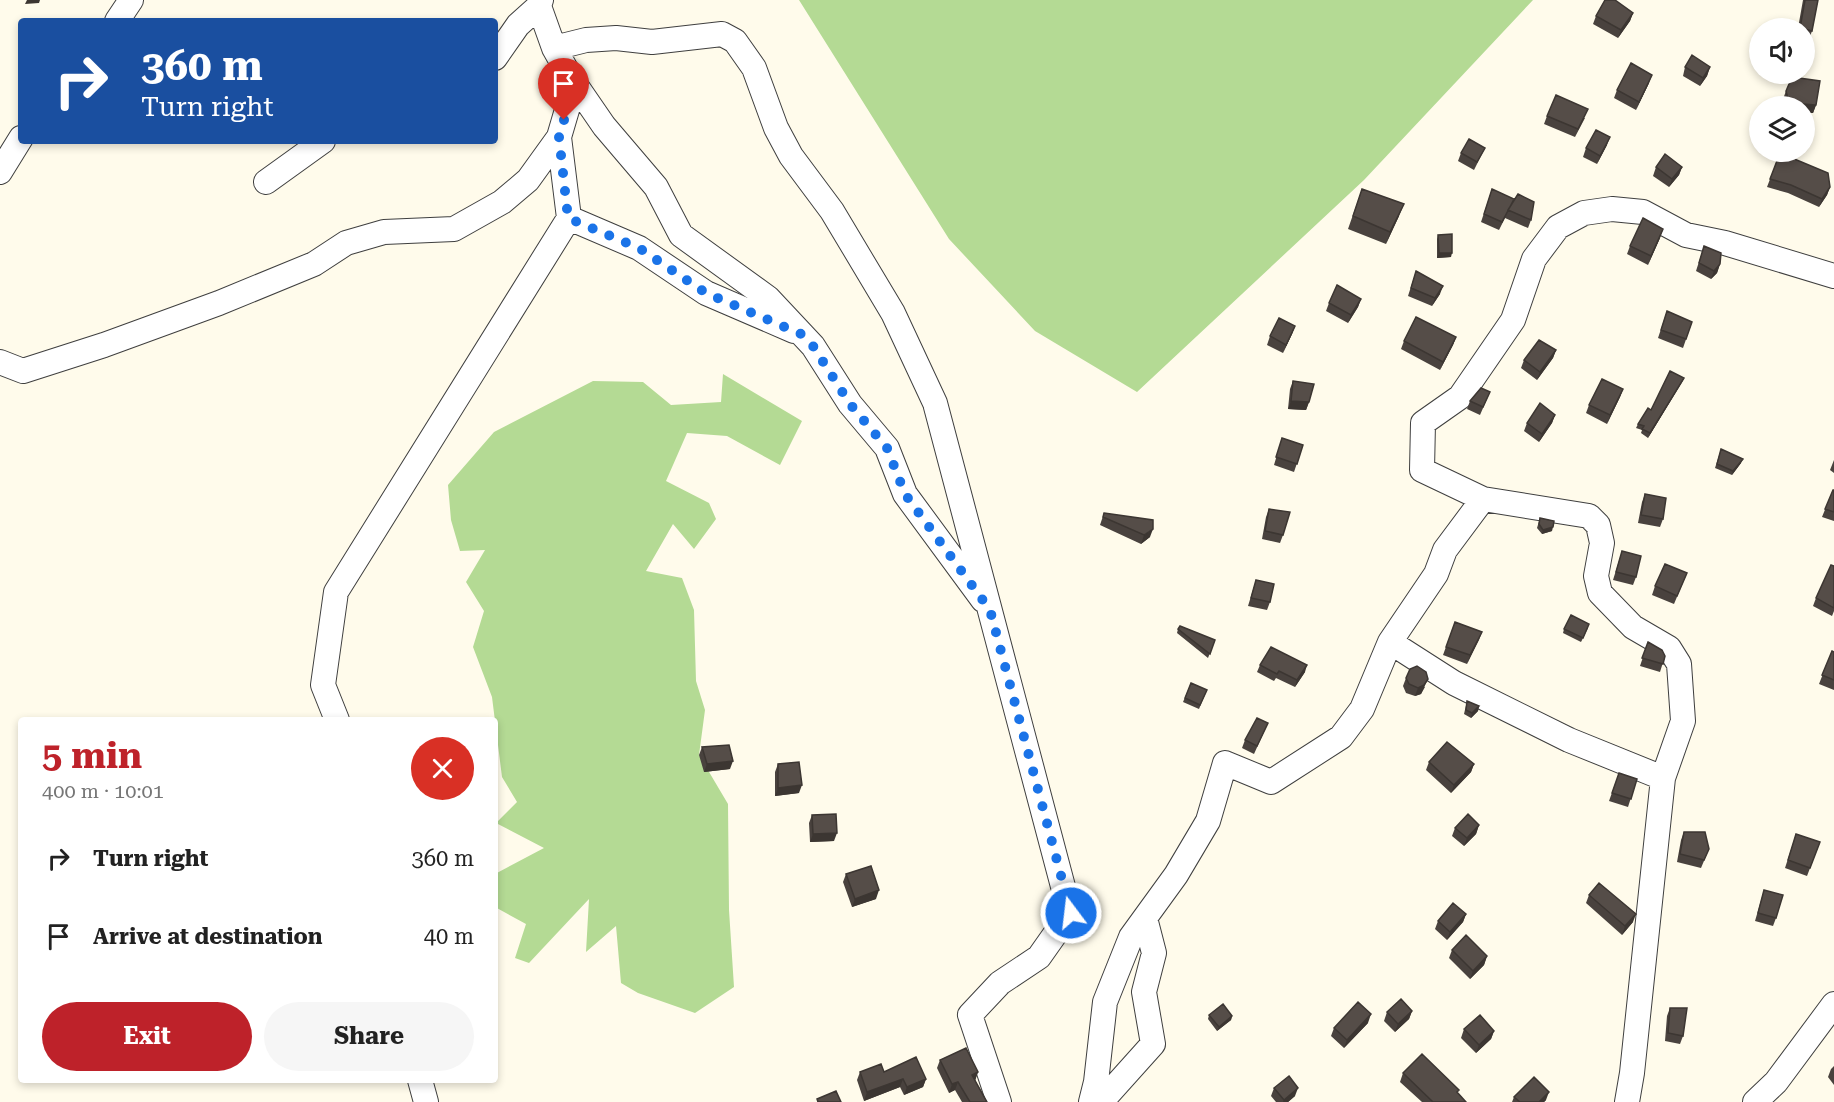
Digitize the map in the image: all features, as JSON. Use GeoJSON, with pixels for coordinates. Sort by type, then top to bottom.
{"type":"FeatureCollection","features":[{"type":"Feature","properties":{"kind":"street"},"geometry":{"type":"LineString","coordinates":[[119,18],[131,0]]}},
{"type":"Feature","properties":{"kind":"street"},"geometry":{"type":"LineString","coordinates":[[540,3],[554,48],[572,78],[604,126],[656,187],[681,234],[768,298],[813,346],[850,404],[887,448],[905,494],[990,610]]}},
{"type":"Feature","properties":{"kind":"street"},"geometry":{"type":"LineString","coordinates":[[498,54],[540,3]]}},
{"type":"Feature","properties":{"kind":"street"},"geometry":{"type":"LineString","coordinates":[[554,48],[606,38],[652,42],[722,34],[735,41],[754,68],[776,128],[790,156],[832,211],[892,313],[935,403],[1071,913],[1039,957],[1000,983],[970,1015],[999,1102]]}},
{"type":"Feature","properties":{"kind":"street"},"geometry":{"type":"LineString","coordinates":[[0,362],[22,371],[104,345],[219,303],[314,264],[346,243],[384,232],[454,229],[502,202],[528,180],[559,137],[569,103],[572,78]]}},
{"type":"Feature","properties":{"kind":"street"},"geometry":{"type":"LineString","coordinates":[[336,717],[323,685],[336,592],[568,218],[559,137]]}},
{"type":"Feature","properties":{"kind":"street"},"geometry":{"type":"LineString","coordinates":[[0,172],[18,143]]}},
{"type":"Feature","properties":{"kind":"street"},"geometry":{"type":"LineString","coordinates":[[266,182],[319,144]]}},
{"type":"Feature","properties":{"kind":"street"},"geometry":{"type":"LineString","coordinates":[[1627,1102],[1663,778],[1683,721],[1679,664],[1669,648],[1633,627],[1599,593],[1596,576],[1602,543],[1598,525],[1589,516],[1483,499],[1422,470],[1423,423],[1460,398],[1513,320],[1534,259],[1558,227],[1584,213],[1612,209],[1643,212],[1686,235],[1725,243],[1834,276]]}},
{"type":"Feature","properties":{"kind":"street"},"geometry":{"type":"LineString","coordinates":[[568,218],[639,248],[706,293],[801,334]]}},
{"type":"Feature","properties":{"kind":"street"},"geometry":{"type":"LineString","coordinates":[[1090,1102],[1096,1082],[1105,1002],[1131,936],[1176,875],[1208,820],[1225,763],[1271,782],[1341,737],[1362,709],[1390,642],[1436,574],[1444,550],[1483,499]]}},
{"type":"Feature","properties":{"kind":"street"},"geometry":{"type":"LineString","coordinates":[[1390,642],[1454,683],[1558,735],[1663,778]]}},
{"type":"Feature","properties":{"kind":"street"},"geometry":{"type":"LineString","coordinates":[[1101,1102],[1153,1044],[1144,992],[1154,952],[1145,918]]}},
{"type":"Feature","properties":{"kind":"street"},"geometry":{"type":"LineString","coordinates":[[1755,1102],[1776,1082],[1834,1004]]}},
{"type":"Feature","properties":{"kind":"street"},"geometry":{"type":"LineString","coordinates":[[421,1083],[426,1102]]}},
{"type":"Feature","properties":{"kind":"green space"},"geometry":{"type":"Polygon","coordinates":[[[799,0],[1533,0],[1364,180],[1137,392],[1035,331],[949,239],[799,0]]]}},
{"type":"Feature","properties":{"kind":"green space"},"geometry":{"type":"Polygon","coordinates":[[[723,374],[802,421],[780,465],[727,436],[687,433],[666,481],[709,503],[716,519],[694,549],[673,524],[646,571],[682,578],[694,610],[696,681],[705,710],[699,755],[728,804],[729,910],[734,987],[695,1013],[638,993],[621,983],[616,926],[586,952],[589,899],[529,963],[515,958],[526,924],[498,909],[498,872],[544,848],[498,824],[498,821],[517,802],[502,777],[498,745],[498,717],[494,717],[492,697],[473,647],[484,611],[466,582],[485,550],[460,551],[451,520],[448,485],[494,432],[593,381],[643,382],[671,405],[721,402],[723,374]]]}},
{"type":"Feature","properties":{"kind":"building"},"geometry":{"type":"Polygon","coordinates":[[[1605,0],[1615,0],[1633,13],[1621,30],[1596,16],[1605,0]]]}},
{"type":"Feature","properties":{"kind":"building"},"geometry":{"type":"Polygon","coordinates":[[[1805,0],[1818,0],[1815,18],[1802,18],[1805,0]]]}},
{"type":"Feature","properties":{"kind":"building"},"geometry":{"type":"Polygon","coordinates":[[[1692,55],[1710,67],[1703,78],[1685,67],[1692,55]]]}},
{"type":"Feature","properties":{"kind":"building"},"geometry":{"type":"Polygon","coordinates":[[[1631,63],[1652,75],[1639,102],[1617,90],[1631,63]]]}},
{"type":"Feature","properties":{"kind":"building"},"geometry":{"type":"Polygon","coordinates":[[[1815,80],[1820,81],[1816,105],[1815,96],[1787,96],[1786,91],[1789,84],[1815,84],[1815,80]]]}},
{"type":"Feature","properties":{"kind":"building"},"geometry":{"type":"Polygon","coordinates":[[[1556,95],[1588,109],[1578,129],[1547,116],[1556,95]]]}},
{"type":"Feature","properties":{"kind":"building"},"geometry":{"type":"Polygon","coordinates":[[[1596,130],[1610,137],[1600,156],[1586,148],[1596,130]]]}},
{"type":"Feature","properties":{"kind":"building"},"geometry":{"type":"Polygon","coordinates":[[[1469,139],[1485,148],[1477,162],[1461,153],[1469,139]]]}},
{"type":"Feature","properties":{"kind":"building"},"geometry":{"type":"Polygon","coordinates":[[[1665,154],[1682,167],[1672,179],[1656,167],[1665,154]]]}},
{"type":"Feature","properties":{"kind":"building"},"geometry":{"type":"Polygon","coordinates":[[[1777,162],[1802,162],[1828,173],[1830,187],[1822,199],[1791,185],[1770,179],[1777,162]]]}},
{"type":"Feature","properties":{"kind":"building"},"geometry":{"type":"Polygon","coordinates":[[[1362,189],[1404,204],[1390,232],[1353,216],[1362,189]]]}},
{"type":"Feature","properties":{"kind":"building"},"geometry":{"type":"Polygon","coordinates":[[[1492,189],[1514,199],[1502,222],[1484,214],[1492,189]]]}},
{"type":"Feature","properties":{"kind":"building"},"geometry":{"type":"Polygon","coordinates":[[[1518,194],[1534,202],[1531,220],[1508,210],[1518,194]]]}},
{"type":"Feature","properties":{"kind":"building"},"geometry":{"type":"Polygon","coordinates":[[[1643,218],[1663,229],[1651,256],[1630,246],[1643,218]]]}},
{"type":"Feature","properties":{"kind":"building"},"geometry":{"type":"Polygon","coordinates":[[[1452,234],[1452,253],[1439,253],[1438,235],[1452,234]]]}},
{"type":"Feature","properties":{"kind":"building"},"geometry":{"type":"Polygon","coordinates":[[[1704,246],[1721,253],[1720,264],[1714,271],[1699,263],[1704,246]]]}},
{"type":"Feature","properties":{"kind":"building"},"geometry":{"type":"Polygon","coordinates":[[[1416,271],[1443,286],[1435,298],[1411,288],[1416,271]]]}},
{"type":"Feature","properties":{"kind":"building"},"geometry":{"type":"Polygon","coordinates":[[[1337,285],[1361,299],[1351,315],[1329,303],[1337,285]]]}},
{"type":"Feature","properties":{"kind":"building"},"geometry":{"type":"Polygon","coordinates":[[[1667,311],[1692,322],[1686,339],[1661,330],[1667,311]]]}},
{"type":"Feature","properties":{"kind":"building"},"geometry":{"type":"Polygon","coordinates":[[[1416,317],[1456,337],[1443,362],[1404,341],[1416,317]]]}},
{"type":"Feature","properties":{"kind":"building"},"geometry":{"type":"Polygon","coordinates":[[[1279,318],[1295,326],[1286,345],[1270,336],[1279,318]]]}},
{"type":"Feature","properties":{"kind":"building"},"geometry":{"type":"Polygon","coordinates":[[[1539,340],[1556,350],[1540,372],[1524,360],[1539,340]]]}},
{"type":"Feature","properties":{"kind":"building"},"geometry":{"type":"Polygon","coordinates":[[[1670,371],[1684,378],[1650,433],[1642,429],[1644,426],[1638,424],[1648,408],[1651,410],[1670,371]]]}},
{"type":"Feature","properties":{"kind":"building"},"geometry":{"type":"Polygon","coordinates":[[[1602,379],[1623,389],[1610,415],[1589,405],[1602,379]]]}},
{"type":"Feature","properties":{"kind":"building"},"geometry":{"type":"Polygon","coordinates":[[[1293,381],[1314,384],[1309,402],[1291,401],[1293,381]]]}},
{"type":"Feature","properties":{"kind":"building"},"geometry":{"type":"Polygon","coordinates":[[[1481,388],[1490,392],[1483,407],[1470,401],[1481,388]]]}},
{"type":"Feature","properties":{"kind":"building"},"geometry":{"type":"Polygon","coordinates":[[[1540,403],[1555,415],[1542,434],[1527,423],[1540,403]]]}},
{"type":"Feature","properties":{"kind":"building"},"geometry":{"type":"Polygon","coordinates":[[[1282,438],[1303,445],[1297,464],[1276,457],[1282,438]]]}},
{"type":"Feature","properties":{"kind":"building"},"geometry":{"type":"Polygon","coordinates":[[[1721,449],[1743,459],[1733,471],[1717,464],[1721,449]]]}},
{"type":"Feature","properties":{"kind":"building"},"geometry":{"type":"Polygon","coordinates":[[[1834,490],[1834,512],[1825,509],[1834,490]]]}},
{"type":"Feature","properties":{"kind":"building"},"geometry":{"type":"Polygon","coordinates":[[[1645,494],[1666,498],[1663,519],[1641,515],[1645,494]]]}},
{"type":"Feature","properties":{"kind":"building"},"geometry":{"type":"Polygon","coordinates":[[[1269,509],[1290,512],[1283,535],[1265,531],[1269,509]]]}},
{"type":"Feature","properties":{"kind":"building"},"geometry":{"type":"Polygon","coordinates":[[[1104,513],[1153,520],[1153,529],[1144,535],[1103,517],[1104,513]]]}},
{"type":"Feature","properties":{"kind":"building"},"geometry":{"type":"Polygon","coordinates":[[[1540,518],[1554,521],[1553,527],[1543,530],[1539,524],[1540,518]]]}},
{"type":"Feature","properties":{"kind":"building"},"geometry":{"type":"Polygon","coordinates":[[[1622,551],[1641,556],[1636,577],[1616,572],[1622,551]]]}},
{"type":"Feature","properties":{"kind":"building"},"geometry":{"type":"Polygon","coordinates":[[[1665,564],[1687,573],[1677,596],[1655,586],[1665,564]]]}},
{"type":"Feature","properties":{"kind":"building"},"geometry":{"type":"Polygon","coordinates":[[[1831,565],[1834,566],[1834,608],[1816,598],[1831,565]]]}},
{"type":"Feature","properties":{"kind":"building"},"geometry":{"type":"Polygon","coordinates":[[[1256,580],[1274,584],[1270,602],[1251,598],[1256,580]]]}},
{"type":"Feature","properties":{"kind":"building"},"geometry":{"type":"Polygon","coordinates":[[[1571,615],[1589,624],[1583,638],[1564,629],[1571,615]]]}},
{"type":"Feature","properties":{"kind":"building"},"geometry":{"type":"Polygon","coordinates":[[[1455,622],[1482,632],[1470,655],[1446,647],[1455,622]]]}},
{"type":"Feature","properties":{"kind":"building"},"geometry":{"type":"Polygon","coordinates":[[[1180,626],[1215,640],[1210,654],[1178,629],[1180,626]]]}},
{"type":"Feature","properties":{"kind":"building"},"geometry":{"type":"Polygon","coordinates":[[[1648,642],[1662,650],[1665,656],[1663,664],[1642,658],[1648,642]]]}},
{"type":"Feature","properties":{"kind":"building"},"geometry":{"type":"Polygon","coordinates":[[[1271,647],[1307,665],[1297,680],[1279,671],[1277,674],[1260,665],[1271,647]]]}},
{"type":"Feature","properties":{"kind":"building"},"geometry":{"type":"Polygon","coordinates":[[[1832,651],[1834,652],[1834,680],[1822,675],[1832,651]]]}},
{"type":"Feature","properties":{"kind":"building"},"geometry":{"type":"Polygon","coordinates":[[[1417,666],[1426,672],[1428,679],[1418,688],[1409,684],[1406,678],[1410,669],[1417,666]]]}},
{"type":"Feature","properties":{"kind":"building"},"geometry":{"type":"Polygon","coordinates":[[[1191,683],[1207,690],[1200,705],[1185,698],[1191,683]]]}},
{"type":"Feature","properties":{"kind":"building"},"geometry":{"type":"Polygon","coordinates":[[[1467,701],[1479,706],[1472,713],[1466,710],[1467,701]]]}},
{"type":"Feature","properties":{"kind":"building"},"geometry":{"type":"Polygon","coordinates":[[[1257,718],[1268,723],[1257,746],[1245,740],[1257,718]]]}},
{"type":"Feature","properties":{"kind":"building"},"geometry":{"type":"Polygon","coordinates":[[[1447,742],[1474,764],[1454,785],[1429,762],[1447,742]]]}},
{"type":"Feature","properties":{"kind":"building"},"geometry":{"type":"Polygon","coordinates":[[[729,745],[733,761],[707,764],[702,747],[729,745]]]}},
{"type":"Feature","properties":{"kind":"building"},"geometry":{"type":"Polygon","coordinates":[[[799,762],[802,785],[778,788],[778,764],[799,762]]]}},
{"type":"Feature","properties":{"kind":"building"},"geometry":{"type":"Polygon","coordinates":[[[1619,773],[1637,779],[1631,799],[1612,793],[1619,773]]]}},
{"type":"Feature","properties":{"kind":"building"},"geometry":{"type":"Polygon","coordinates":[[[836,814],[837,833],[813,834],[812,815],[836,814]]]}},
{"type":"Feature","properties":{"kind":"building"},"geometry":{"type":"Polygon","coordinates":[[[1468,814],[1479,825],[1467,838],[1455,828],[1468,814]]]}},
{"type":"Feature","properties":{"kind":"building"},"geometry":{"type":"Polygon","coordinates":[[[1684,832],[1705,832],[1709,849],[1704,860],[1680,854],[1684,832]]]}},
{"type":"Feature","properties":{"kind":"building"},"geometry":{"type":"Polygon","coordinates":[[[1796,834],[1820,842],[1810,868],[1788,860],[1796,834]]]}},
{"type":"Feature","properties":{"kind":"building"},"geometry":{"type":"Polygon","coordinates":[[[871,866],[879,890],[855,899],[846,874],[871,866]]]}},
{"type":"Feature","properties":{"kind":"building"},"geometry":{"type":"Polygon","coordinates":[[[1599,883],[1636,914],[1625,926],[1589,895],[1599,883]]]}},
{"type":"Feature","properties":{"kind":"building"},"geometry":{"type":"Polygon","coordinates":[[[1764,890],[1783,895],[1776,918],[1758,913],[1764,890]]]}},
{"type":"Feature","properties":{"kind":"building"},"geometry":{"type":"Polygon","coordinates":[[[1453,903],[1466,914],[1450,932],[1438,921],[1453,903]]]}},
{"type":"Feature","properties":{"kind":"building"},"geometry":{"type":"Polygon","coordinates":[[[1466,935],[1487,956],[1473,971],[1452,950],[1466,935]]]}},
{"type":"Feature","properties":{"kind":"building"},"geometry":{"type":"Polygon","coordinates":[[[1401,999],[1412,1011],[1398,1024],[1387,1012],[1401,999]]]}},
{"type":"Feature","properties":{"kind":"building"},"geometry":{"type":"Polygon","coordinates":[[[1358,1002],[1371,1014],[1347,1040],[1334,1028],[1358,1002]]]}},
{"type":"Feature","properties":{"kind":"building"},"geometry":{"type":"Polygon","coordinates":[[[1223,1004],[1232,1016],[1219,1027],[1209,1015],[1223,1004]]]}},
{"type":"Feature","properties":{"kind":"building"},"geometry":{"type":"Polygon","coordinates":[[[1670,1008],[1687,1008],[1683,1036],[1668,1033],[1670,1008]]]}},
{"type":"Feature","properties":{"kind":"building"},"geometry":{"type":"Polygon","coordinates":[[[1480,1015],[1494,1031],[1479,1045],[1464,1029],[1480,1015]]]}},
{"type":"Feature","properties":{"kind":"building"},"geometry":{"type":"Polygon","coordinates":[[[966,1048],[978,1072],[972,1075],[987,1102],[970,1102],[958,1082],[952,1084],[940,1060],[966,1048]]]}},
{"type":"Feature","properties":{"kind":"building"},"geometry":{"type":"Polygon","coordinates":[[[1422,1054],[1459,1090],[1457,1092],[1466,1102],[1433,1102],[1403,1073],[1422,1054]]]}},
{"type":"Feature","properties":{"kind":"building"},"geometry":{"type":"Polygon","coordinates":[[[916,1057],[926,1079],[907,1087],[903,1079],[867,1092],[860,1072],[881,1064],[884,1072],[916,1057]]]}},
{"type":"Feature","properties":{"kind":"building"},"geometry":{"type":"Polygon","coordinates":[[[1289,1076],[1298,1088],[1284,1100],[1274,1088],[1289,1076]]]}},
{"type":"Feature","properties":{"kind":"building"},"geometry":{"type":"Polygon","coordinates":[[[1534,1077],[1549,1092],[1539,1102],[1520,1102],[1514,1097],[1534,1077]]]}},
{"type":"Feature","properties":{"kind":"building"},"geometry":{"type":"Polygon","coordinates":[[[836,1091],[841,1102],[818,1102],[817,1099],[836,1091]]]}},
{"type":"Feature","properties":{"kind":"route"},"geometry":{"type":"LineString","coordinates":[[564,120],[559,137],[568,218],[639,248],[706,293],[801,334],[813,346],[850,404],[887,448],[905,494],[990,610],[1071,913]]}}]}
